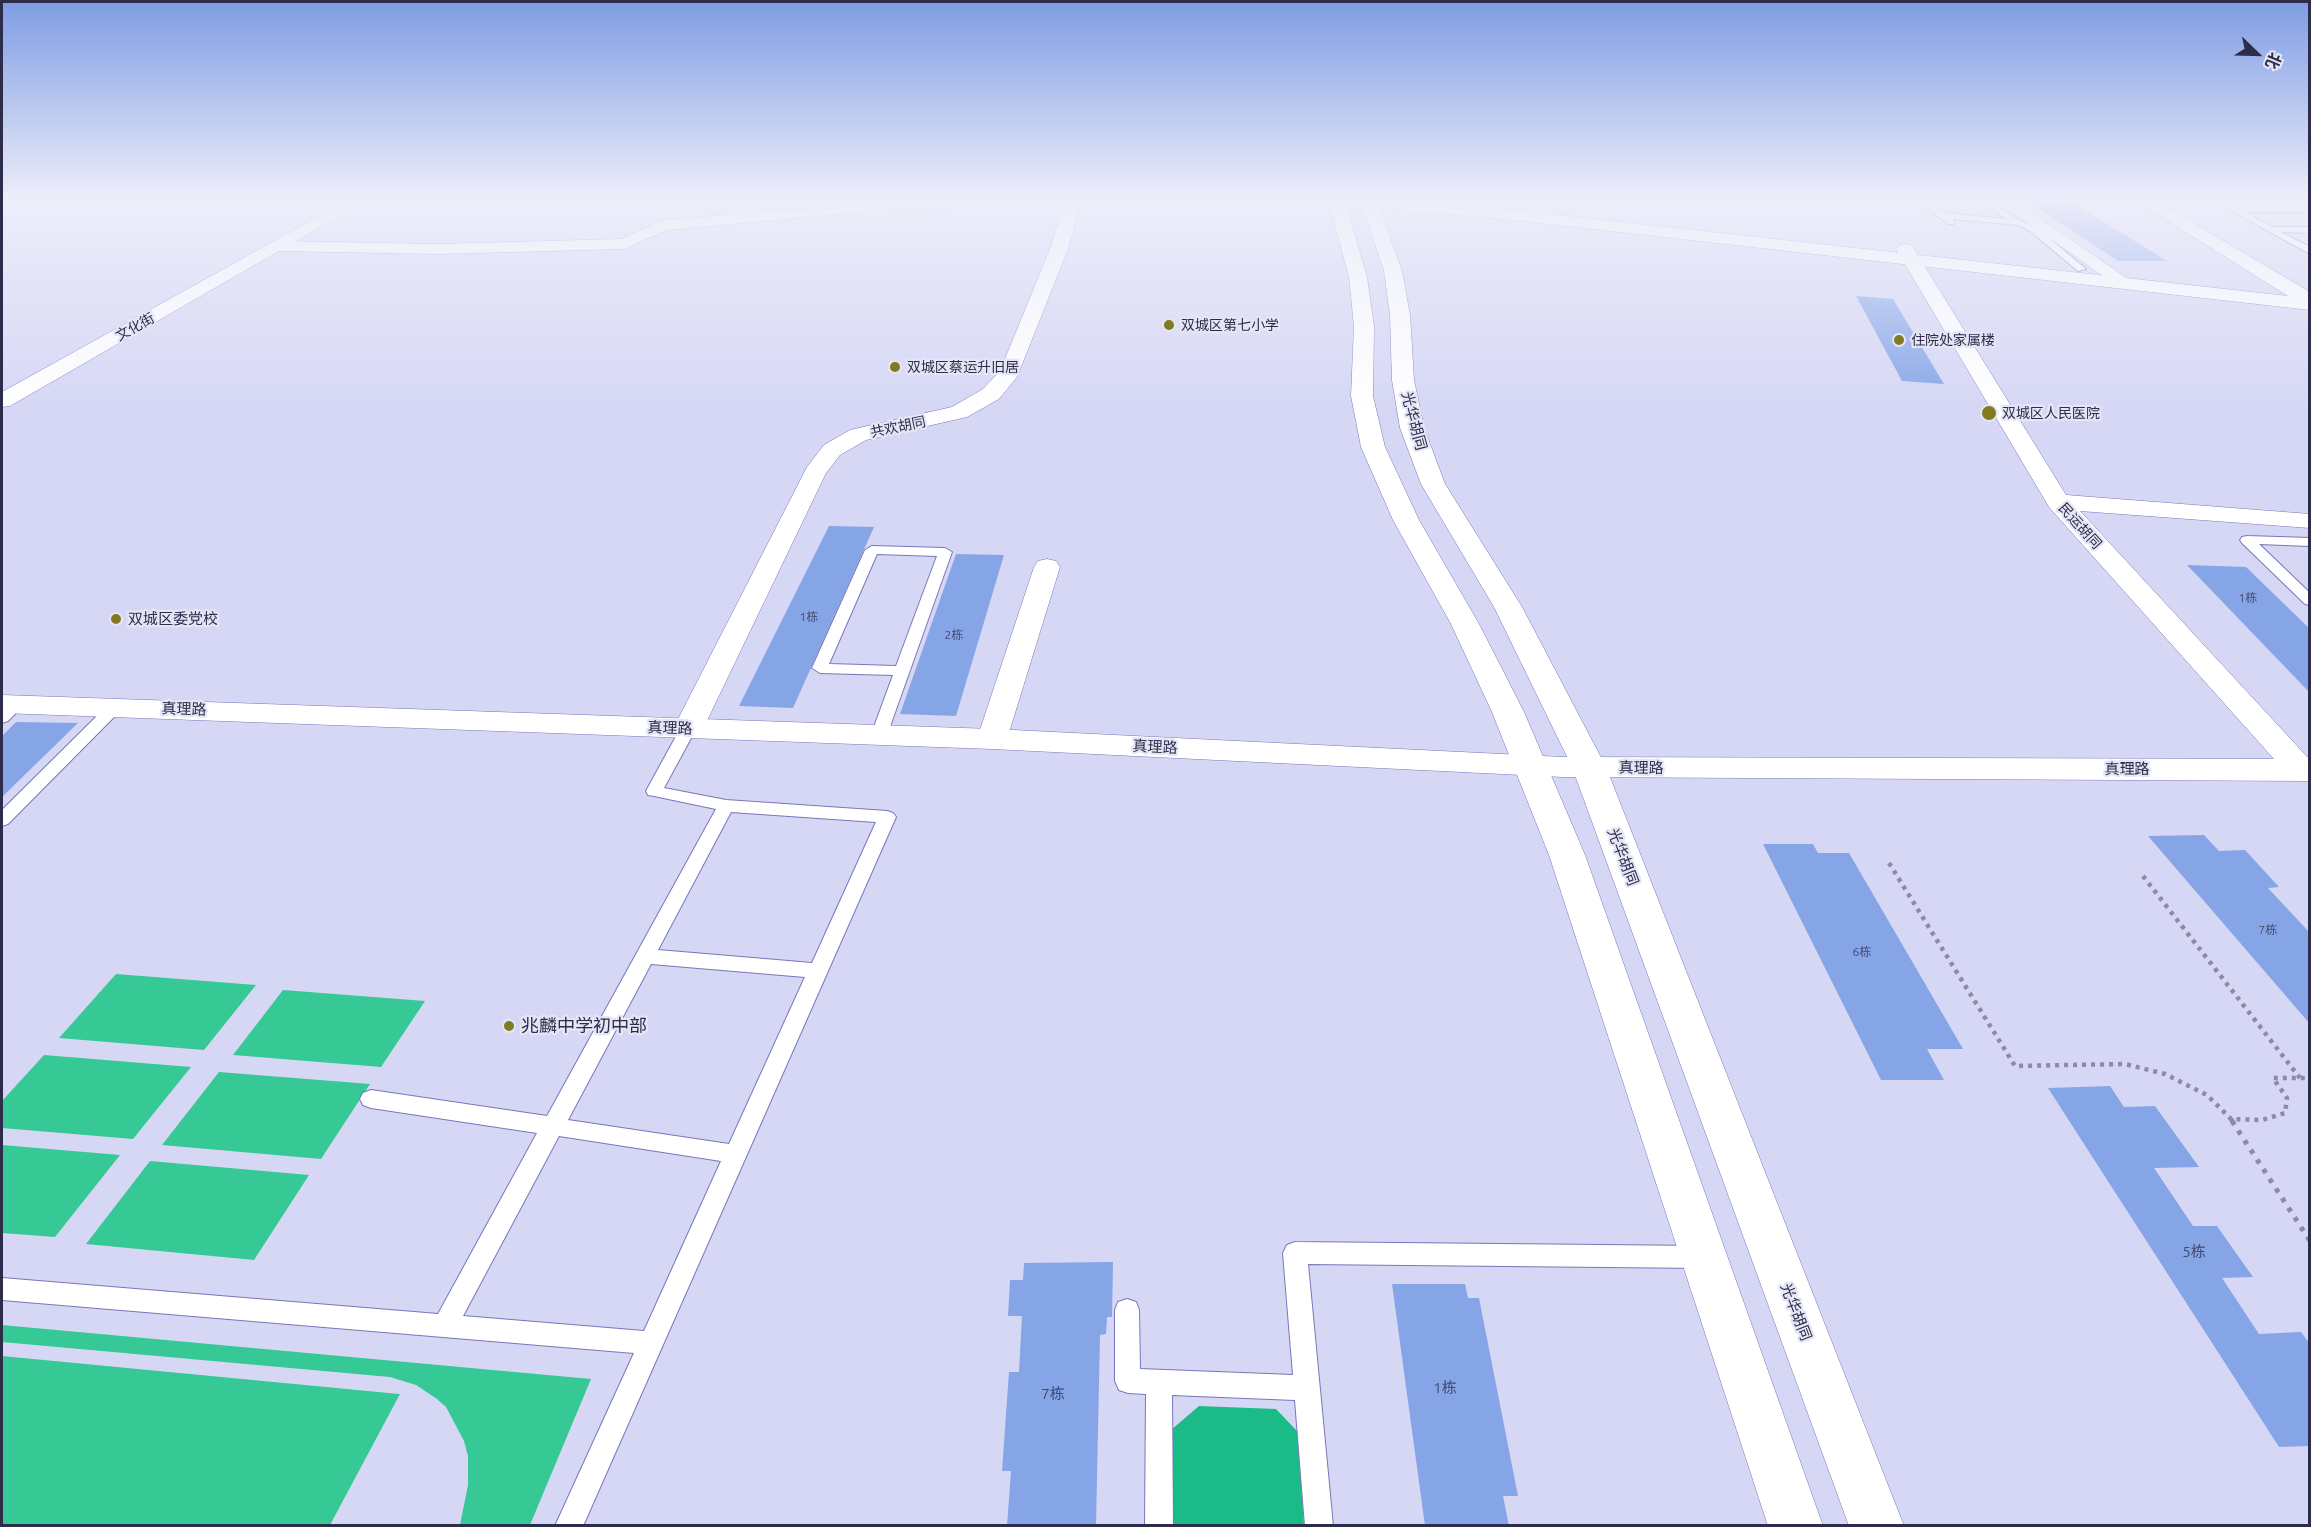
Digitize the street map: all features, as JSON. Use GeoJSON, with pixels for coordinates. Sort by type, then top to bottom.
{"type":"FeatureCollection","features":[{"type":"Feature","properties":{"kind":"street","name":"文化街"},"geometry":{"type":"LineString","coordinates":[[2,401],[236,270]]}},
{"type":"Feature","properties":{"kind":"street","name":"共欢胡同"},"geometry":{"type":"LineString","coordinates":[[688,729],[815,472],[832,450],[858,435],[959,412],[991,394],[1010,373],[1051,270]]}},
{"type":"Feature","properties":{"kind":"street"},"geometry":{"type":"LineString","coordinates":[[1358,270],[1364,326],[1362,396],[1373,447],[1406,520],[1465,624],[1508,712],[1567,855],[1796,1526]]}},
{"type":"Feature","properties":{"kind":"street","name":"光华胡同"},"geometry":{"type":"LineString","coordinates":[[1393,270],[1400,315],[1405,390],[1412,428],[1433,484],[1508,607],[1589,767],[1877,1526]]}},
{"type":"Feature","properties":{"kind":"street","name":"民运胡同"},"geometry":{"type":"LineString","coordinates":[[1918,270],[2058,502],[2305,770]]}},
{"type":"Feature","properties":{"kind":"street"},"geometry":{"type":"LineString","coordinates":[[2026,270],[2126,284],[2307,298]]}},
{"type":"Feature","properties":{"kind":"street"},"geometry":{"type":"LineString","coordinates":[[2090,270],[2307,298]]}},
{"type":"Feature","properties":{"kind":"street"},"geometry":{"type":"LineString","coordinates":[[2104,270],[2126,284]]}},
{"type":"Feature","properties":{"kind":"street"},"geometry":{"type":"LineString","coordinates":[[2261,270],[2307,298]]}},
{"type":"Feature","properties":{"kind":"street"},"geometry":{"type":"LineString","coordinates":[[2058,502],[2310,521]]}},
{"type":"Feature","properties":{"kind":"street"},"geometry":{"type":"LineString","coordinates":[[992,739],[1047,567]]}},
{"type":"Feature","properties":{"kind":"street","name":"真理路"},"geometry":{"type":"LineString","coordinates":[[7,708],[116,706],[992,739],[1589,767],[2305,770]]}},
{"type":"Feature","properties":{"kind":"lane"},"geometry":{"type":"LineString","coordinates":[[2310,542],[2247,540],[2310,601]]}},
{"type":"Feature","properties":{"kind":"lane"},"geometry":{"type":"LineString","coordinates":[[879,735],[945,552],[872,550],[820,668],[902,671]]}},
{"type":"Feature","properties":{"kind":"lane"},"geometry":{"type":"LineString","coordinates":[[2,820],[116,706]]}},
{"type":"Feature","properties":{"kind":"lane"},"geometry":{"type":"LineString","coordinates":[[569,1526],[887,818],[726,806],[654,791],[688,729]]}},
{"type":"Feature","properties":{"kind":"lane"},"geometry":{"type":"LineString","coordinates":[[445,1325],[726,806]]}},
{"type":"Feature","properties":{"kind":"lane"},"geometry":{"type":"LineString","coordinates":[[645,956],[818,971]]}},
{"type":"Feature","properties":{"kind":"lane"},"geometry":{"type":"LineString","coordinates":[[371,1099],[736,1154]]}},
{"type":"Feature","properties":{"kind":"lane"},"geometry":{"type":"LineString","coordinates":[[1320,1526],[1295,1253],[1704,1257]]}},
{"type":"Feature","properties":{"kind":"lane"},"geometry":{"type":"LineString","coordinates":[[2,1289],[651,1343]]}},
{"type":"Feature","properties":{"kind":"lane"},"geometry":{"type":"LineString","coordinates":[[1127,1310],[1128,1381],[1307,1388]]}},
{"type":"Feature","properties":{"kind":"lane"},"geometry":{"type":"LineString","coordinates":[[1159,1382],[1159,1526]]}},
{"type":"Feature","properties":{"kind":"path"},"geometry":{"type":"LineString","coordinates":[[1889,863],[2015,1066],[2125,1064],[2165,1074],[2207,1095],[2231,1119],[2310,1241]]}},
{"type":"Feature","properties":{"kind":"path"},"geometry":{"type":"LineString","coordinates":[[2143,876],[2301,1078]]}},
{"type":"Feature","properties":{"kind":"path"},"geometry":{"type":"LineString","coordinates":[[2231,1119],[2262,1120],[2285,1113],[2286,1098],[2273,1077],[2310,1078]]}},
{"type":"Feature","properties":{"kind":"green space"},"geometry":{"type":"Polygon","coordinates":[[[116,974],[256,985],[204,1050],[59,1038],[116,974]]]}},
{"type":"Feature","properties":{"kind":"green space"},"geometry":{"type":"Polygon","coordinates":[[[283,990],[425,1001],[381,1067],[233,1055],[283,990]]]}},
{"type":"Feature","properties":{"kind":"green space"},"geometry":{"type":"Polygon","coordinates":[[[44,1055],[191,1067],[133,1139],[2,1128],[2,1101],[44,1055]]]}},
{"type":"Feature","properties":{"kind":"green space"},"geometry":{"type":"Polygon","coordinates":[[[219,1072],[370,1084],[321,1159],[162,1145],[219,1072]]]}},
{"type":"Feature","properties":{"kind":"green space"},"geometry":{"type":"Polygon","coordinates":[[[2,1145],[120,1155],[55,1237],[2,1233],[2,1145]]]}},
{"type":"Feature","properties":{"kind":"green space"},"geometry":{"type":"Polygon","coordinates":[[[150,1161],[309,1175],[254,1260],[86,1244],[150,1161]]]}},
{"type":"Feature","properties":{"kind":"green space"},"geometry":{"type":"Polygon","coordinates":[[[2,1325],[591,1379],[530,1525],[460,1525],[468,1485],[468,1456],[464,1441],[446,1407],[416,1385],[390,1377],[2,1342],[2,1325]]]}},
{"type":"Feature","properties":{"kind":"green space"},"geometry":{"type":"Polygon","coordinates":[[[2,1356],[400,1394],[330,1525],[2,1525],[2,1356]]]}},
{"type":"Feature","properties":{"kind":"green space"},"geometry":{"type":"Polygon","coordinates":[[[1199,1406],[1276,1409],[1297,1431],[1304,1525],[1172,1525],[1171,1430],[1199,1406]]]}},
{"type":"Feature","properties":{"kind":"building","name":"住院处家属楼"},"geometry":{"type":"Polygon","coordinates":[[[1856,296],[1893,299],[1944,384],[1902,381],[1856,296]]]}},
{"type":"Feature","properties":{"kind":"building"},"geometry":{"type":"Polygon","coordinates":[[[829,526],[874,527],[793,708],[739,706],[829,526]]]}},
{"type":"Feature","properties":{"kind":"building"},"geometry":{"type":"Polygon","coordinates":[[[956,554],[1004,555],[956,716],[900,714],[956,554]]]}},
{"type":"Feature","properties":{"kind":"building"},"geometry":{"type":"Polygon","coordinates":[[[2187,565],[2246,567],[2310,629],[2310,693],[2187,565]]]}},
{"type":"Feature","properties":{"kind":"building"},"geometry":{"type":"Polygon","coordinates":[[[16,722],[78,723],[2,797],[2,736],[16,722]]]}},
{"type":"Feature","properties":{"kind":"building"},"geometry":{"type":"Polygon","coordinates":[[[2204,835],[2219,851],[2245,850],[2279,887],[2268,888],[2310,933],[2310,1024],[2148,836],[2204,835]]]}},
{"type":"Feature","properties":{"kind":"building"},"geometry":{"type":"Polygon","coordinates":[[[1763,844],[1813,844],[1818,853],[1849,853],[1963,1049],[1927,1049],[1944,1080],[1881,1080],[1763,844]]]}},
{"type":"Feature","properties":{"kind":"building"},"geometry":{"type":"Polygon","coordinates":[[[2110,1086],[2124,1107],[2155,1106],[2199,1167],[2154,1168],[2193,1226],[2217,1226],[2253,1277],[2222,1278],[2259,1334],[2301,1332],[2310,1344],[2310,1446],[2279,1447],[2048,1088],[2110,1086]]]}},
{"type":"Feature","properties":{"kind":"building"},"geometry":{"type":"Polygon","coordinates":[[[1113,1262],[1112,1317],[1107,1317],[1106,1334],[1100,1335],[1096,1526],[1007,1526],[1011,1471],[1002,1471],[1009,1372],[1019,1372],[1022,1316],[1008,1316],[1010,1280],[1023,1280],[1024,1263],[1113,1262]]]}},
{"type":"Feature","properties":{"kind":"building"},"geometry":{"type":"Polygon","coordinates":[[[1392,1284],[1465,1284],[1468,1298],[1479,1298],[1518,1496],[1503,1496],[1509,1526],[1425,1526],[1392,1284]]]}},
{"type":"Feature","properties":{"kind":"place","name":"双城区第七小学"},"geometry":{"type":"Point","coordinates":[1169,325]}},
{"type":"Feature","properties":{"kind":"place","name":"住院处家属楼"},"geometry":{"type":"Point","coordinates":[1899,340]}},
{"type":"Feature","properties":{"kind":"place","name":"双城区蔡运升旧居"},"geometry":{"type":"Point","coordinates":[895,367]}},
{"type":"Feature","properties":{"kind":"place","name":"双城区人民医院"},"geometry":{"type":"Point","coordinates":[1989,413]}},
{"type":"Feature","properties":{"kind":"place","name":"双城区委党校"},"geometry":{"type":"Point","coordinates":[116,619]}},
{"type":"Feature","properties":{"kind":"place","name":"兆麟中学初中部"},"geometry":{"type":"Point","coordinates":[509,1026]}}]}
